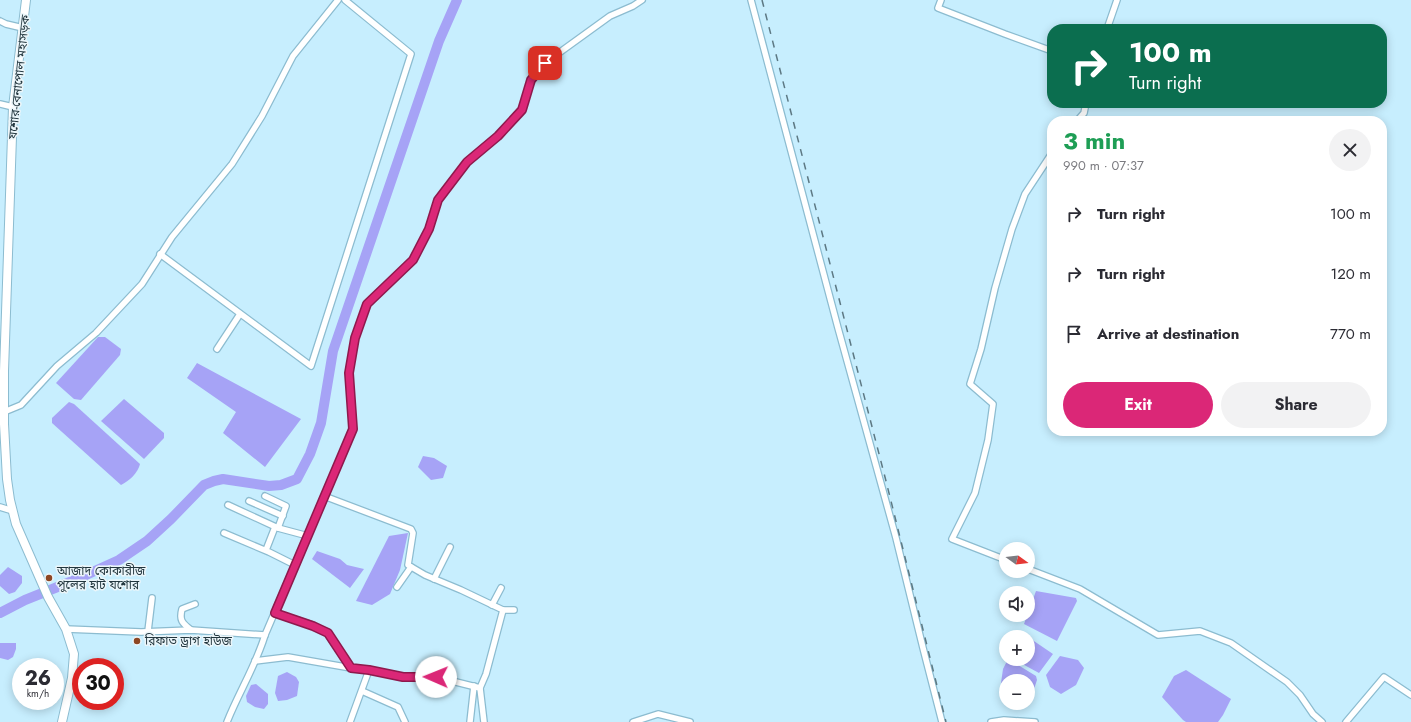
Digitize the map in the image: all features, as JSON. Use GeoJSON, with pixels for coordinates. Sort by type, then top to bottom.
{"type":"FeatureCollection","features":[{"type":"Feature","properties":{"kind":"highway","name":"যশোর-বেনাপোল মহাসড়ক"},"geometry":{"type":"LineString","coordinates":[[26,0],[13,107],[4,371],[7,479],[16,524],[48,597],[66,629],[74,654],[68,698],[62,722]]}},
{"type":"Feature","properties":{"kind":"street"},"geometry":{"type":"LineString","coordinates":[[4,412],[21,405],[57,366],[96,332],[142,284],[172,237],[232,164],[262,116],[293,56],[338,0]]}},
{"type":"Feature","properties":{"kind":"street"},"geometry":{"type":"LineString","coordinates":[[160,254],[311,366],[411,54],[345,0]]}},
{"type":"Feature","properties":{"kind":"street"},"geometry":{"type":"LineString","coordinates":[[227,722],[261,649],[265,635],[353,429],[349,373],[355,338],[367,304],[413,260],[429,229],[438,200],[467,162],[498,136],[522,110],[531,80],[545,63],[610,16],[633,6],[642,0]]}},
{"type":"Feature","properties":{"kind":"street"},"geometry":{"type":"LineString","coordinates":[[751,0],[838,328],[894,530],[942,722]]}},
{"type":"Feature","properties":{"kind":"street"},"geometry":{"type":"LineString","coordinates":[[941,0],[938,8],[1047,49]]}},
{"type":"Feature","properties":{"kind":"street"},"geometry":{"type":"LineString","coordinates":[[1109,24],[1117,0]]}},
{"type":"Feature","properties":{"kind":"street"},"geometry":{"type":"LineString","coordinates":[[0,21],[23,28]]}},
{"type":"Feature","properties":{"kind":"street"},"geometry":{"type":"LineString","coordinates":[[0,104],[13,107]]}},
{"type":"Feature","properties":{"kind":"street"},"geometry":{"type":"LineString","coordinates":[[999,557],[952,539],[975,493],[988,440],[993,404],[970,384],[981,349],[995,288],[1012,229],[1025,194],[1047,161]]}},
{"type":"Feature","properties":{"kind":"street"},"geometry":{"type":"LineString","coordinates":[[217,349],[240,314]]}},
{"type":"Feature","properties":{"kind":"street"},"geometry":{"type":"LineString","coordinates":[[265,496],[286,506],[283,516],[266,550]]}},
{"type":"Feature","properties":{"kind":"street"},"geometry":{"type":"LineString","coordinates":[[324,496],[411,529],[413,533],[408,565],[434,579],[503,610],[514,610]]}},
{"type":"Feature","properties":{"kind":"street"},"geometry":{"type":"LineString","coordinates":[[249,502],[283,516]]}},
{"type":"Feature","properties":{"kind":"street"},"geometry":{"type":"LineString","coordinates":[[228,505],[277,528],[308,536]]}},
{"type":"Feature","properties":{"kind":"street"},"geometry":{"type":"LineString","coordinates":[[0,507],[13,511]]}},
{"type":"Feature","properties":{"kind":"street"},"geometry":{"type":"LineString","coordinates":[[224,533],[266,550],[295,565]]}},
{"type":"Feature","properties":{"kind":"street"},"geometry":{"type":"LineString","coordinates":[[434,579],[450,547]]}},
{"type":"Feature","properties":{"kind":"street"},"geometry":{"type":"LineString","coordinates":[[397,587],[411,567]]}},
{"type":"Feature","properties":{"kind":"street"},"geometry":{"type":"LineString","coordinates":[[1035,572],[1080,589],[1158,635],[1200,631],[1231,643],[1287,682],[1300,695],[1313,714],[1322,722]]}},
{"type":"Feature","properties":{"kind":"street"},"geometry":{"type":"LineString","coordinates":[[492,605],[501,588]]}},
{"type":"Feature","properties":{"kind":"street"},"geometry":{"type":"LineString","coordinates":[[148,632],[152,598]]}},
{"type":"Feature","properties":{"kind":"street"},"geometry":{"type":"LineString","coordinates":[[191,630],[183,624],[180,616],[182,609],[195,604]]}},
{"type":"Feature","properties":{"kind":"street"},"geometry":{"type":"LineString","coordinates":[[484,722],[480,688],[486,674],[503,610]]}},
{"type":"Feature","properties":{"kind":"street"},"geometry":{"type":"LineString","coordinates":[[275,613],[306,623],[328,633],[351,668]]}},
{"type":"Feature","properties":{"kind":"street"},"geometry":{"type":"LineString","coordinates":[[66,629],[148,632],[191,630],[265,635]]}},
{"type":"Feature","properties":{"kind":"street"},"geometry":{"type":"LineString","coordinates":[[255,661],[288,657],[403,677],[436,677],[480,688]]}},
{"type":"Feature","properties":{"kind":"street"},"geometry":{"type":"LineString","coordinates":[[350,722],[369,670]]}},
{"type":"Feature","properties":{"kind":"street"},"geometry":{"type":"LineString","coordinates":[[1346,722],[1384,677],[1411,695]]}},
{"type":"Feature","properties":{"kind":"street"},"geometry":{"type":"LineString","coordinates":[[470,722],[474,686]]}},
{"type":"Feature","properties":{"kind":"street"},"geometry":{"type":"LineString","coordinates":[[362,691],[398,708],[405,722]]}},
{"type":"Feature","properties":{"kind":"street"},"geometry":{"type":"LineString","coordinates":[[633,722],[658,714],[690,722]]}},
{"type":"Feature","properties":{"kind":"street"},"geometry":{"type":"LineString","coordinates":[[992,722],[1004,720],[1034,722]]}},
{"type":"Feature","properties":{"kind":"shaded area"},"geometry":{"type":"Polygon","coordinates":[[[98,337],[105,337],[121,349],[120,355],[81,400],[74,399],[56,383],[98,337]]]}},
{"type":"Feature","properties":{"kind":"shaded area"},"geometry":{"type":"Polygon","coordinates":[[[197,363],[301,419],[265,467],[223,433],[236,412],[187,378],[197,363]]]}},
{"type":"Feature","properties":{"kind":"shaded area"},"geometry":{"type":"Polygon","coordinates":[[[124,399],[164,433],[164,438],[144,459],[101,421],[124,399]]]}},
{"type":"Feature","properties":{"kind":"shaded area"},"geometry":{"type":"Polygon","coordinates":[[[69,402],[74,404],[140,464],[135,474],[127,481],[121,485],[52,423],[52,418],[69,402]]]}},
{"type":"Feature","properties":{"kind":"shaded area"},"geometry":{"type":"Polygon","coordinates":[[[423,456],[434,458],[447,466],[443,478],[431,480],[418,467],[423,456]]]}},
{"type":"Feature","properties":{"kind":"shaded area"},"geometry":{"type":"Polygon","coordinates":[[[408,533],[400,570],[390,594],[372,605],[356,601],[389,536],[408,533]]]}},
{"type":"Feature","properties":{"kind":"shaded area"},"geometry":{"type":"Polygon","coordinates":[[[317,551],[340,559],[347,565],[364,569],[350,588],[312,559],[317,551]]]}},
{"type":"Feature","properties":{"kind":"shaded area"},"geometry":{"type":"Polygon","coordinates":[[[8,567],[22,576],[22,583],[15,592],[9,594],[0,586],[0,575],[8,567]]]}},
{"type":"Feature","properties":{"kind":"shaded area"},"geometry":{"type":"Polygon","coordinates":[[[1036,591],[1076,598],[1077,601],[1057,641],[1024,624],[1025,622],[1035,622],[1036,591]]]}},
{"type":"Feature","properties":{"kind":"shaded area"},"geometry":{"type":"Polygon","coordinates":[[[1035,642],[1053,654],[1039,673],[1026,666],[1035,666],[1035,642]]]}},
{"type":"Feature","properties":{"kind":"shaded area"},"geometry":{"type":"Polygon","coordinates":[[[0,643],[16,643],[16,649],[13,657],[8,660],[0,658],[0,643]]]}},
{"type":"Feature","properties":{"kind":"shaded area"},"geometry":{"type":"Polygon","coordinates":[[[1060,656],[1078,660],[1084,668],[1076,685],[1061,694],[1050,687],[1046,675],[1060,656]]]}},
{"type":"Feature","properties":{"kind":"shaded area"},"geometry":{"type":"Polygon","coordinates":[[[1004,666],[1020,666],[1033,674],[1002,674],[1004,666]]]}},
{"type":"Feature","properties":{"kind":"shaded area"},"geometry":{"type":"Polygon","coordinates":[[[1186,670],[1231,699],[1218,722],[1186,722],[1162,697],[1174,676],[1186,670]]]}},
{"type":"Feature","properties":{"kind":"shaded area"},"geometry":{"type":"Polygon","coordinates":[[[287,672],[296,677],[299,682],[297,696],[287,700],[278,701],[275,693],[278,676],[287,672]]]}},
{"type":"Feature","properties":{"kind":"shaded area"},"geometry":{"type":"Polygon","coordinates":[[[1035,675],[1037,680],[1035,686],[1035,675]]]}},
{"type":"Feature","properties":{"kind":"shaded area"},"geometry":{"type":"Polygon","coordinates":[[[256,684],[268,694],[268,704],[264,709],[255,707],[247,702],[246,696],[251,685],[256,684]]]}},
{"type":"Feature","properties":{"kind":"waterway"},"geometry":{"type":"LineString","coordinates":[[0,613],[25,600],[119,560],[147,541],[204,485],[223,479],[269,486],[281,485],[297,479],[310,454],[321,423],[333,351],[439,41],[457,0]]}},
{"type":"Feature","properties":{"kind":"railway"},"geometry":{"type":"LineString","coordinates":[[762,0],[886,481],[946,722]]}},
{"type":"Feature","properties":{"kind":"place","name":"আজাদ কোকারীজ পুলের হাট যশোর"},"geometry":{"type":"Point","coordinates":[49,578]}},
{"type":"Feature","properties":{"kind":"place","name":"রিফাত ড্রাগ হাউজ"},"geometry":{"type":"Point","coordinates":[137,641]}},
{"type":"Feature","properties":{"kind":"route"},"geometry":{"type":"LineString","coordinates":[[436,677],[403,677],[351,668],[342,652],[328,633],[300,621],[275,613],[353,429],[352,398],[349,373],[355,338],[367,304],[413,260],[429,229],[438,200],[467,162],[498,136],[522,110],[531,80],[545,63]]}}]}
